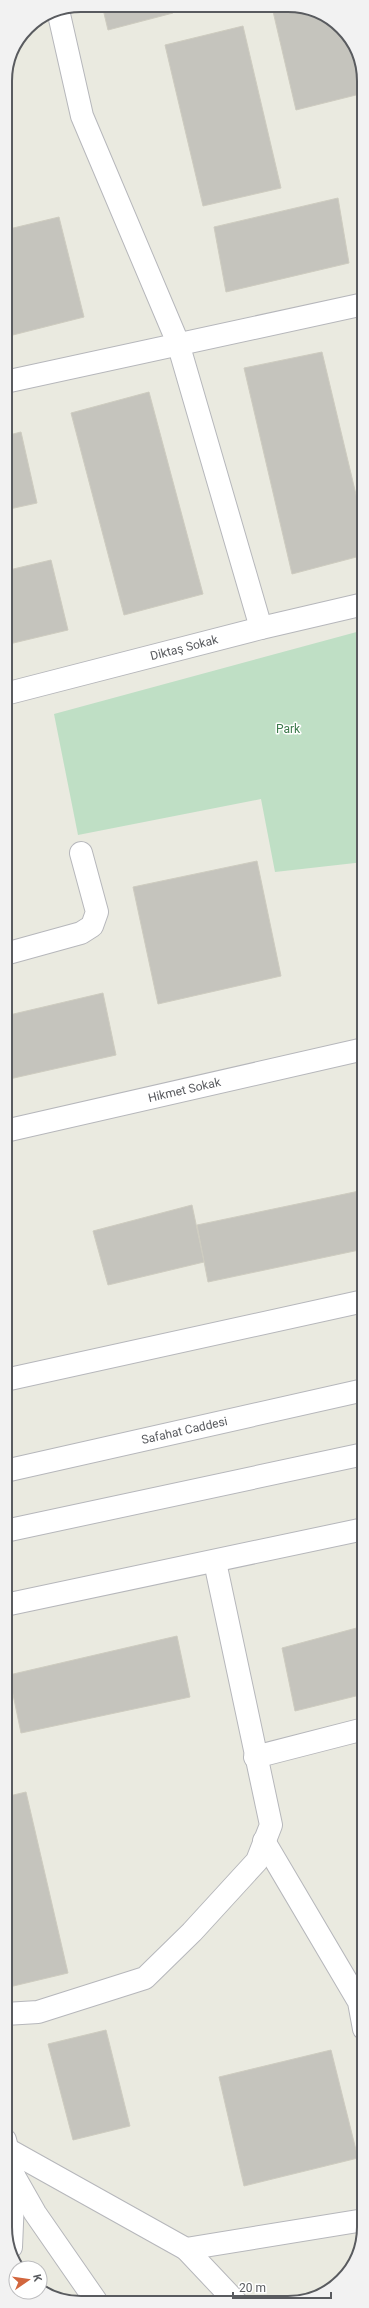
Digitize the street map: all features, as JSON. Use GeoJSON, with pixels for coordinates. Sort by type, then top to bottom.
{"type":"FeatureCollection","features":[{"type":"Feature","properties":{"kind":"street"},"geometry":{"type":"LineString","coordinates":[[59,16],[82,116],[178,343],[261,628]]}},
{"type":"Feature","properties":{"kind":"street"},"geometry":{"type":"LineString","coordinates":[[12,380],[178,343],[357,305]]}},
{"type":"Feature","properties":{"kind":"street","name":"Diktaş Sokak"},"geometry":{"type":"LineString","coordinates":[[12,692],[261,628],[357,606]]}},
{"type":"Feature","properties":{"kind":"street"},"geometry":{"type":"LineString","coordinates":[[12,952],[81,933],[92,926],[97,912],[81,852]]}},
{"type":"Feature","properties":{"kind":"street","name":"Hikmet Sokak"},"geometry":{"type":"LineString","coordinates":[[12,1128],[357,1051]]}},
{"type":"Feature","properties":{"kind":"street"},"geometry":{"type":"LineString","coordinates":[[12,1378],[357,1303]]}},
{"type":"Feature","properties":{"kind":"street","name":"Safahat Caddesi"},"geometry":{"type":"LineString","coordinates":[[12,1469],[357,1392]]}},
{"type":"Feature","properties":{"kind":"street"},"geometry":{"type":"LineString","coordinates":[[12,1532],[357,1456]]}},
{"type":"Feature","properties":{"kind":"street"},"geometry":{"type":"LineString","coordinates":[[12,1604],[215,1562],[357,1531]]}},
{"type":"Feature","properties":{"kind":"street"},"geometry":{"type":"LineString","coordinates":[[12,2014],[38,2012],[145,1978],[192,1932],[257,1861],[271,1825],[255,1757],[215,1562]]}},
{"type":"Feature","properties":{"kind":"street"},"geometry":{"type":"LineString","coordinates":[[255,1757],[357,1731]]}},
{"type":"Feature","properties":{"kind":"street"},"geometry":{"type":"LineString","coordinates":[[264,1841],[357,1994]]}},
{"type":"Feature","properties":{"kind":"street"},"geometry":{"type":"LineString","coordinates":[[12,2148],[186,2249],[230,2296]]}},
{"type":"Feature","properties":{"kind":"street"},"geometry":{"type":"LineString","coordinates":[[12,2168],[14,2176],[35,2213],[93,2296]]}},
{"type":"Feature","properties":{"kind":"street"},"geometry":{"type":"LineString","coordinates":[[12,2223],[14,2176]]}},
{"type":"Feature","properties":{"kind":"street"},"geometry":{"type":"LineString","coordinates":[[186,2249],[357,2221]]}},
{"type":"Feature","properties":{"kind":"green space","name":"Park"},"geometry":{"type":"Polygon","coordinates":[[[357,632],[357,863],[275,872],[261,799],[78,835],[54,714],[357,632]]]}},
{"type":"Feature","properties":{"kind":"building"},"geometry":{"type":"Polygon","coordinates":[[[104,12],[173,12],[173,13],[108,30],[104,12]]]}},
{"type":"Feature","properties":{"kind":"building"},"geometry":{"type":"Polygon","coordinates":[[[273,12],[306,14],[319,19],[337,32],[343,39],[350,50],[356,68],[357,95],[296,110],[273,12]]]}},
{"type":"Feature","properties":{"kind":"building"},"geometry":{"type":"Polygon","coordinates":[[[243,26],[281,188],[203,206],[165,45],[243,26]]]}},
{"type":"Feature","properties":{"kind":"building"},"geometry":{"type":"Polygon","coordinates":[[[338,198],[349,263],[226,292],[214,227],[338,198]]]}},
{"type":"Feature","properties":{"kind":"building"},"geometry":{"type":"Polygon","coordinates":[[[59,217],[84,317],[12,335],[12,228],[59,217]]]}},
{"type":"Feature","properties":{"kind":"building"},"geometry":{"type":"Polygon","coordinates":[[[322,352],[357,499],[357,557],[292,574],[244,368],[322,352]]]}},
{"type":"Feature","properties":{"kind":"building"},"geometry":{"type":"Polygon","coordinates":[[[149,392],[203,594],[124,615],[71,413],[149,392]]]}},
{"type":"Feature","properties":{"kind":"building"},"geometry":{"type":"Polygon","coordinates":[[[21,432],[37,503],[12,508],[12,434],[21,432]]]}},
{"type":"Feature","properties":{"kind":"building"},"geometry":{"type":"Polygon","coordinates":[[[51,560],[68,630],[12,643],[12,569],[51,560]]]}},
{"type":"Feature","properties":{"kind":"building"},"geometry":{"type":"Polygon","coordinates":[[[257,861],[281,976],[158,1004],[133,887],[257,861]]]}},
{"type":"Feature","properties":{"kind":"building"},"geometry":{"type":"Polygon","coordinates":[[[103,993],[116,1055],[12,1078],[12,1014],[103,993]]]}},
{"type":"Feature","properties":{"kind":"building"},"geometry":{"type":"Polygon","coordinates":[[[357,1191],[357,1250],[208,1282],[197,1225],[357,1191]]]}},
{"type":"Feature","properties":{"kind":"building"},"geometry":{"type":"Polygon","coordinates":[[[192,1205],[204,1262],[108,1285],[93,1231],[192,1205]]]}},
{"type":"Feature","properties":{"kind":"building"},"geometry":{"type":"Polygon","coordinates":[[[357,1628],[357,1696],[295,1711],[282,1648],[357,1628]]]}},
{"type":"Feature","properties":{"kind":"building"},"geometry":{"type":"Polygon","coordinates":[[[177,1636],[190,1697],[21,1733],[12,1690],[12,1674],[177,1636]]]}},
{"type":"Feature","properties":{"kind":"building"},"geometry":{"type":"Polygon","coordinates":[[[26,1792],[68,1973],[12,1986],[12,1795],[26,1792]]]}},
{"type":"Feature","properties":{"kind":"building"},"geometry":{"type":"Polygon","coordinates":[[[106,2030],[130,2126],[73,2140],[48,2044],[106,2030]]]}},
{"type":"Feature","properties":{"kind":"building"},"geometry":{"type":"Polygon","coordinates":[[[331,2050],[357,2158],[244,2186],[219,2077],[331,2050]]]}}]}
